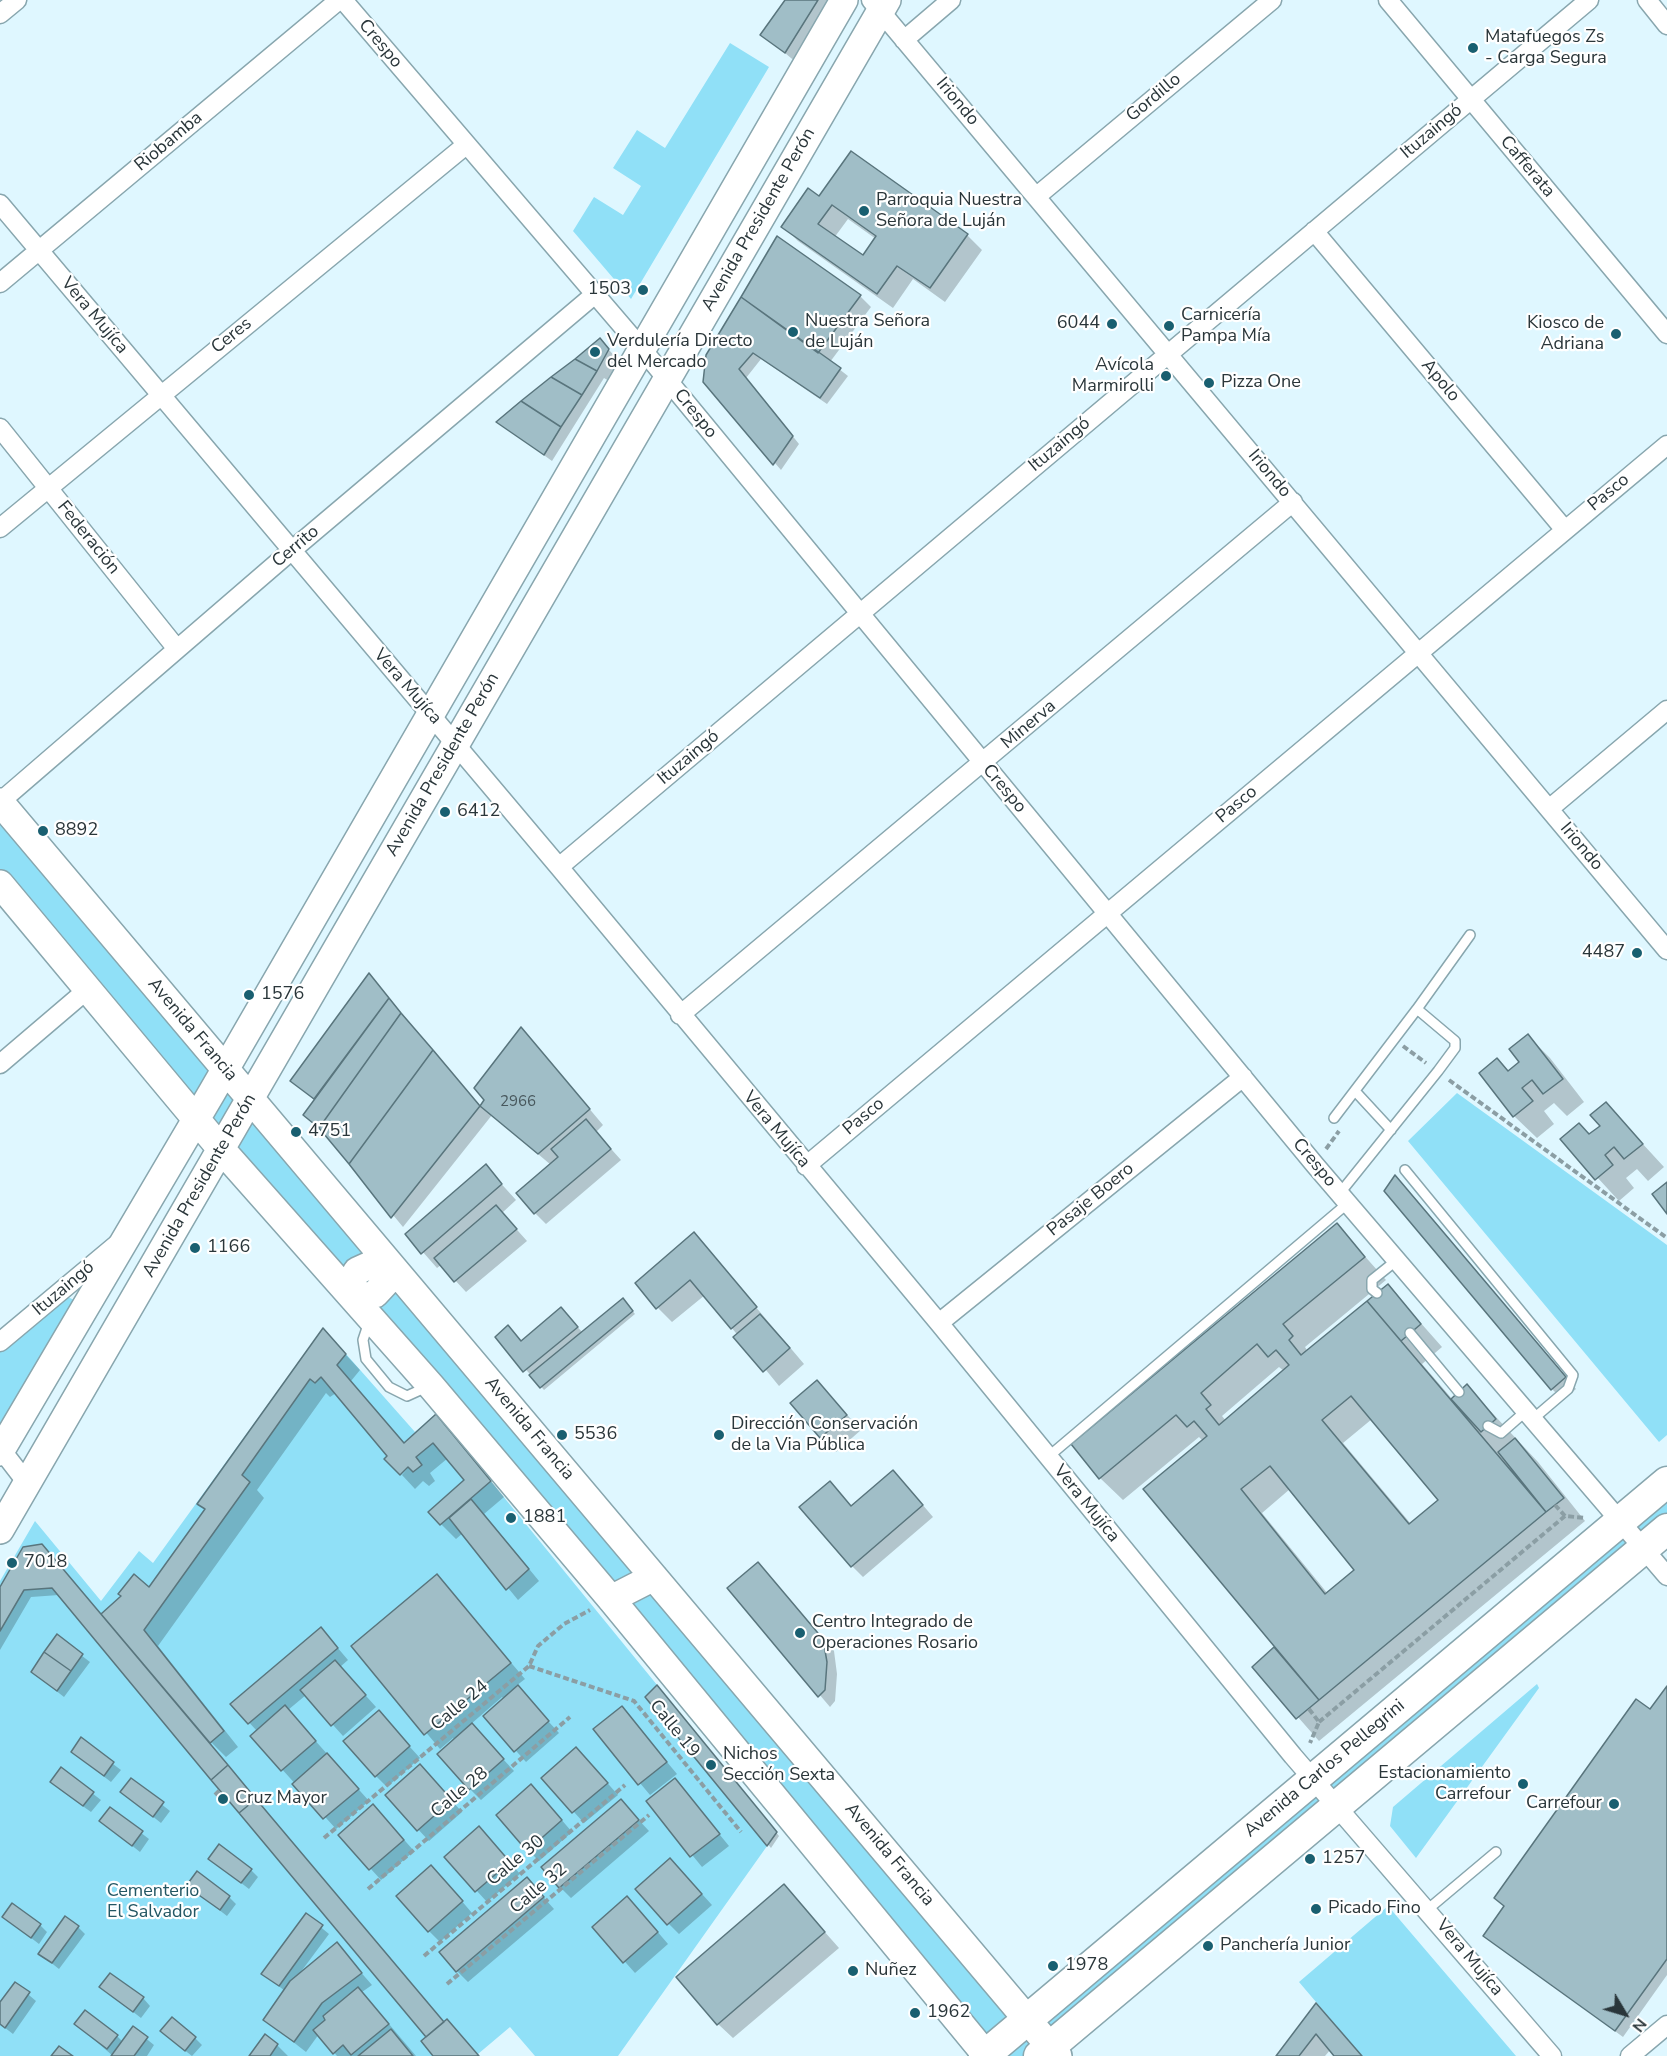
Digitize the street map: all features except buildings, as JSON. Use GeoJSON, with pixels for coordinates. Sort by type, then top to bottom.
{"type":"FeatureCollection","features":[{"type":"Feature","properties":{"kind":"main road","name":"Avenida Presidente Perón"},"geometry":{"type":"LineString","coordinates":[[0,1450],[196,1119],[844,0]]}},
{"type":"Feature","properties":{"kind":"main road","name":"Avenida Presidente Perón"},"geometry":{"type":"LineString","coordinates":[[0,1530],[667,380],[879,4]]}},
{"type":"Feature","properties":{"kind":"main road","name":"Avenida Francia"},"geometry":{"type":"LineString","coordinates":[[0,802],[1027,2019],[1049,2053]]}},
{"type":"Feature","properties":{"kind":"main road"},"geometry":{"type":"LineString","coordinates":[[0,884],[221,1149],[431,1386],[611,1599],[985,2056]]}},
{"type":"Feature","properties":{"kind":"main road"},"geometry":{"type":"LineString","coordinates":[[357,1302],[375,1294],[389,1279],[391,1266]]}},
{"type":"Feature","properties":{"kind":"main road","name":"Avenida Carlos Pellegrini"},"geometry":{"type":"LineString","coordinates":[[985,2056],[1667,1482]]}},
{"type":"Feature","properties":{"kind":"main road","name":"Avenida Carlos Pellegrini"},"geometry":{"type":"LineString","coordinates":[[1049,2053],[1336,1806],[1667,1529]]}},
{"type":"Feature","properties":{"kind":"main road"},"geometry":{"type":"LineString","coordinates":[[611,1599],[654,1577]]}},
{"type":"Feature","properties":{"kind":"street"},"geometry":{"type":"LineString","coordinates":[[0,14],[17,0]]}},
{"type":"Feature","properties":{"kind":"street","name":"Crespo"},"geometry":{"type":"LineString","coordinates":[[341,0],[642,349],[1344,1198],[1667,1576]]}},
{"type":"Feature","properties":{"kind":"street","name":"Riobamba"},"geometry":{"type":"LineString","coordinates":[[0,284],[341,0]]}},
{"type":"Feature","properties":{"kind":"street"},"geometry":{"type":"LineString","coordinates":[[904,40],[951,0]]}},
{"type":"Feature","properties":{"kind":"street","name":"Gordillo"},"geometry":{"type":"LineString","coordinates":[[1037,196],[1272,0]]}},
{"type":"Feature","properties":{"kind":"street","name":"Cafferata"},"geometry":{"type":"LineString","coordinates":[[1388,0],[1667,334]]}},
{"type":"Feature","properties":{"kind":"street","name":"Ituzaingó"},"geometry":{"type":"LineString","coordinates":[[559,867],[1589,0]]}},
{"type":"Feature","properties":{"kind":"street"},"geometry":{"type":"LineString","coordinates":[[1647,0],[1667,25]]}},
{"type":"Feature","properties":{"kind":"street","name":"Iriondo"},"geometry":{"type":"LineString","coordinates":[[879,4],[904,40],[1667,950]]}},
{"type":"Feature","properties":{"kind":"street","name":"Ceres"},"geometry":{"type":"LineString","coordinates":[[0,528],[466,145]]}},
{"type":"Feature","properties":{"kind":"street","name":"Vera Mujíca"},"geometry":{"type":"LineString","coordinates":[[0,204],[559,867],[939,1323],[1313,1779],[1552,2056]]}},
{"type":"Feature","properties":{"kind":"street","name":"Apolo"},"geometry":{"type":"LineString","coordinates":[[1314,231],[1565,530]]}},
{"type":"Feature","properties":{"kind":"street","name":"Cerrito"},"geometry":{"type":"LineString","coordinates":[[0,802],[291,550],[594,295]]}},
{"type":"Feature","properties":{"kind":"street","name":"Federación"},"geometry":{"type":"LineString","coordinates":[[0,428],[177,649]]}},
{"type":"Feature","properties":{"kind":"street","name":"Pasco"},"geometry":{"type":"LineString","coordinates":[[806,1166],[1667,445]]}},
{"type":"Feature","properties":{"kind":"street","name":"Minerva"},"geometry":{"type":"LineString","coordinates":[[680,1015],[1293,502]]}},
{"type":"Feature","properties":{"kind":"street"},"geometry":{"type":"LineString","coordinates":[[1549,809],[1667,710]]}},
{"type":"Feature","properties":{"kind":"street"},"geometry":{"type":"LineString","coordinates":[[0,1064],[88,989]]}},
{"type":"Feature","properties":{"kind":"street","name":"Pasaje Boero"},"geometry":{"type":"LineString","coordinates":[[939,1323],[1243,1077]]}},
{"type":"Feature","properties":{"kind":"street","name":"Ituzaingó"},"geometry":{"type":"LineString","coordinates":[[0,1342],[127,1235]]}},
{"type":"Feature","properties":{"kind":"street"},"geometry":{"type":"LineString","coordinates":[[0,1450],[27,1483]]}},
{"type":"Feature","properties":{"kind":"street"},"geometry":{"type":"LineString","coordinates":[[1630,2056],[1667,2025]]}},
{"type":"Feature","properties":{"kind":"lane"},"geometry":{"type":"LineString","coordinates":[[1334,1118],[1470,935]]}},
{"type":"Feature","properties":{"kind":"lane"},"geometry":{"type":"LineString","coordinates":[[1048,1457],[1344,1198],[1391,1130],[1455,1048],[1455,1041],[1417,1009]]}},
{"type":"Feature","properties":{"kind":"lane"},"geometry":{"type":"LineString","coordinates":[[1355,1091],[1391,1130]]}},
{"type":"Feature","properties":{"kind":"lane"},"geometry":{"type":"LineString","coordinates":[[1405,1170],[1573,1375],[1568,1389],[1501,1433],[1488,1426]]}},
{"type":"Feature","properties":{"kind":"lane"},"geometry":{"type":"LineString","coordinates":[[1377,1293],[1372,1288],[1372,1280],[1397,1260]]}},
{"type":"Feature","properties":{"kind":"lane"},"geometry":{"type":"LineString","coordinates":[[1410,1333],[1459,1392]]}},
{"type":"Feature","properties":{"kind":"lane"},"geometry":{"type":"LineString","coordinates":[[1428,1910],[1496,1852]]}},
{"type":"Feature","properties":{"kind":"path"},"geometry":{"type":"LineString","coordinates":[[1403,1045],[1667,1238]]}},
{"type":"Feature","properties":{"kind":"path"},"geometry":{"type":"LineString","coordinates":[[1555,1505],[1565,1516],[1590,1518]]}},
{"type":"Feature","properties":{"kind":"path"},"geometry":{"type":"LineString","coordinates":[[1310,1743],[1319,1722],[1565,1516]]}},
{"type":"Feature","properties":{"kind":"path","name":"Calle 24"},"geometry":{"type":"LineString","coordinates":[[324,1838],[529,1666],[538,1646],[564,1624],[611,1599]]}},
{"type":"Feature","properties":{"kind":"path","name":"Calle 19"},"geometry":{"type":"LineString","coordinates":[[529,1666],[634,1701],[741,1832]]}},
{"type":"Feature","properties":{"kind":"path"},"geometry":{"type":"LineString","coordinates":[[1309,1709],[1319,1722]]}},
{"type":"Feature","properties":{"kind":"path","name":"Calle 28"},"geometry":{"type":"LineString","coordinates":[[368,1889],[570,1717]]}},
{"type":"Feature","properties":{"kind":"path","name":"Calle 30"},"geometry":{"type":"LineString","coordinates":[[424,1956],[625,1785]]}},
{"type":"Feature","properties":{"kind":"path"},"geometry":{"type":"LineString","coordinates":[[215,1795],[220,1791]]}},
{"type":"Feature","properties":{"kind":"path","name":"Calle 32"},"geometry":{"type":"LineString","coordinates":[[447,1984],[649,1815]]}},
{"type":"Feature","properties":{"kind":"green space"},"geometry":{"type":"Polygon","coordinates":[[[730,43],[769,67],[631,299],[573,231],[594,197],[623,215],[641,186],[613,168],[637,130],[665,148],[730,43]]]}},
{"type":"Feature","properties":{"kind":"green space"},"geometry":{"type":"Polygon","coordinates":[[[0,802],[1027,2019],[1667,1482],[1667,1529],[1058,2056],[984,2056],[0,884],[0,802]]]}},
{"type":"Feature","properties":{"kind":"green space"},"geometry":{"type":"Polygon","coordinates":[[[1457,1093],[1667,1245],[1667,1435],[1659,1442],[1408,1141],[1457,1093]]]}},
{"type":"Feature","properties":{"kind":"green space"},"geometry":{"type":"Polygon","coordinates":[[[66,1296],[74,1300],[74,1307],[0,1428],[0,1351],[66,1296]]]}},
{"type":"Feature","properties":{"kind":"green space","name":"Cementerio El Salvador"},"geometry":{"type":"Polygon","coordinates":[[[323,1328],[415,1432],[436,1414],[777,1832],[618,2056],[535,2056],[510,2027],[478,2054],[479,2056],[0,2056],[0,1581],[35,1521],[101,1601],[139,1551],[153,1563],[323,1328]]]}},
{"type":"Feature","properties":{"kind":"green space"},"geometry":{"type":"Polygon","coordinates":[[[1537,1684],[1539,1688],[1416,1858],[1390,1826],[1393,1807],[1537,1684]]]}},
{"type":"Feature","properties":{"kind":"green space"},"geometry":{"type":"Polygon","coordinates":[[[1388,1906],[1516,2056],[1362,2056],[1299,1982],[1388,1906]]]}},
{"type":"Feature","properties":{"kind":"place","name":"Matafuegos Zs - Carga Segura"},"geometry":{"type":"Point","coordinates":[1473,48]}},
{"type":"Feature","properties":{"kind":"place","name":"Parroquia Nuestra Señora de Luján"},"geometry":{"type":"Point","coordinates":[864,211]}},
{"type":"Feature","properties":{"kind":"place","name":"1503"},"geometry":{"type":"Point","coordinates":[643,290]}},
{"type":"Feature","properties":{"kind":"place","name":"6044"},"geometry":{"type":"Point","coordinates":[1112,324]}},
{"type":"Feature","properties":{"kind":"place","name":"Carnicería Pampa Mía"},"geometry":{"type":"Point","coordinates":[1169,326]}},
{"type":"Feature","properties":{"kind":"place","name":"Nuestra Señora de Luján"},"geometry":{"type":"Point","coordinates":[793,332]}},
{"type":"Feature","properties":{"kind":"place","name":"Kiosco de Adriana"},"geometry":{"type":"Point","coordinates":[1616,334]}},
{"type":"Feature","properties":{"kind":"place","name":"Verdulería Directo del Mercado"},"geometry":{"type":"Point","coordinates":[595,352]}},
{"type":"Feature","properties":{"kind":"place","name":"Avícola Marmirolli"},"geometry":{"type":"Point","coordinates":[1166,376]}},
{"type":"Feature","properties":{"kind":"place","name":"Pizza One"},"geometry":{"type":"Point","coordinates":[1209,383]}},
{"type":"Feature","properties":{"kind":"place","name":"6412"},"geometry":{"type":"Point","coordinates":[445,812]}},
{"type":"Feature","properties":{"kind":"place","name":"8892"},"geometry":{"type":"Point","coordinates":[43,831]}},
{"type":"Feature","properties":{"kind":"place","name":"4487"},"geometry":{"type":"Point","coordinates":[1637,953]}},
{"type":"Feature","properties":{"kind":"place","name":"1576"},"geometry":{"type":"Point","coordinates":[249,995]}},
{"type":"Feature","properties":{"kind":"place","name":"4751"},"geometry":{"type":"Point","coordinates":[296,1132]}},
{"type":"Feature","properties":{"kind":"place","name":"1166"},"geometry":{"type":"Point","coordinates":[195,1248]}},
{"type":"Feature","properties":{"kind":"place","name":"5536"},"geometry":{"type":"Point","coordinates":[562,1435]}},
{"type":"Feature","properties":{"kind":"place","name":"Dirección Conservación de la Via Pública"},"geometry":{"type":"Point","coordinates":[719,1435]}},
{"type":"Feature","properties":{"kind":"place","name":"1881"},"geometry":{"type":"Point","coordinates":[511,1518]}},
{"type":"Feature","properties":{"kind":"place","name":"7018"},"geometry":{"type":"Point","coordinates":[12,1563]}},
{"type":"Feature","properties":{"kind":"place","name":"Centro Integrado de Operaciones Rosario"},"geometry":{"type":"Point","coordinates":[800,1633]}},
{"type":"Feature","properties":{"kind":"place","name":"Nichos Sección Sexta"},"geometry":{"type":"Point","coordinates":[711,1765]}},
{"type":"Feature","properties":{"kind":"place","name":"Estacionamiento Carrefour"},"geometry":{"type":"Point","coordinates":[1523,1784]}},
{"type":"Feature","properties":{"kind":"place","name":"Cruz Mayor"},"geometry":{"type":"Point","coordinates":[223,1799]}},
{"type":"Feature","properties":{"kind":"place","name":"Carrefour"},"geometry":{"type":"Point","coordinates":[1614,1804]}},
{"type":"Feature","properties":{"kind":"place","name":"1257"},"geometry":{"type":"Point","coordinates":[1310,1859]}},
{"type":"Feature","properties":{"kind":"place","name":"Picado Fino"},"geometry":{"type":"Point","coordinates":[1316,1909]}},
{"type":"Feature","properties":{"kind":"place","name":"Panchería Junior"},"geometry":{"type":"Point","coordinates":[1208,1946]}},
{"type":"Feature","properties":{"kind":"place","name":"1978"},"geometry":{"type":"Point","coordinates":[1053,1966]}},
{"type":"Feature","properties":{"kind":"place","name":"Nuñez"},"geometry":{"type":"Point","coordinates":[853,1971]}},
{"type":"Feature","properties":{"kind":"place","name":"1962"},"geometry":{"type":"Point","coordinates":[915,2013]}}]}
